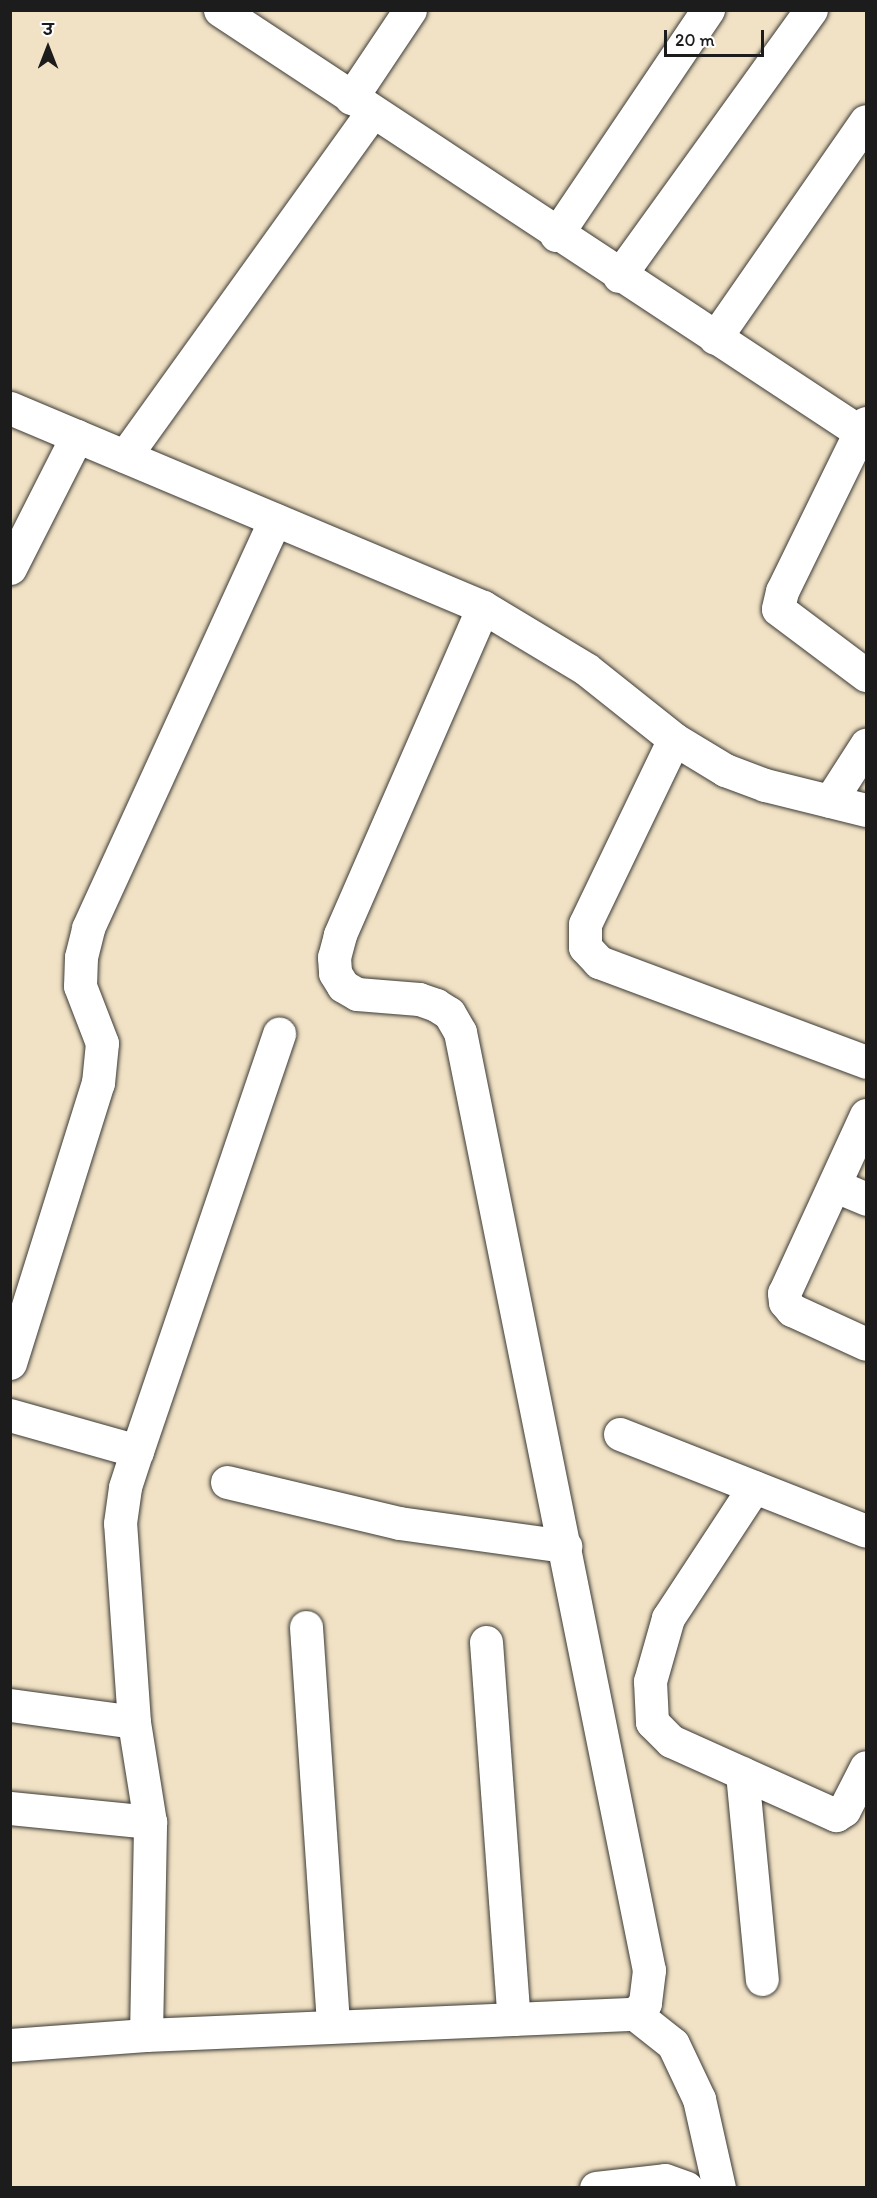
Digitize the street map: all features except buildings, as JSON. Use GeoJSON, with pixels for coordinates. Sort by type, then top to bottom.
{"type":"FeatureCollection","features":[{"type":"Feature","properties":{"kind":"street"},"geometry":{"type":"LineString","coordinates":[[220,10],[714,338],[863,428],[782,591],[778,609],[867,675]]}},
{"type":"Feature","properties":{"kind":"street"},"geometry":{"type":"LineString","coordinates":[[125,456],[362,105],[410,10]]}},
{"type":"Feature","properties":{"kind":"street"},"geometry":{"type":"LineString","coordinates":[[556,235],[708,10]]}},
{"type":"Feature","properties":{"kind":"street"},"geometry":{"type":"LineString","coordinates":[[619,276],[811,10]]}},
{"type":"Feature","properties":{"kind":"street"},"geometry":{"type":"LineString","coordinates":[[714,338],[867,121]]}},
{"type":"Feature","properties":{"kind":"street"},"geometry":{"type":"LineString","coordinates":[[10,408],[483,608],[586,669],[674,739],[725,770],[765,785],[867,810]]}},
{"type":"Feature","properties":{"kind":"street"},"geometry":{"type":"LineString","coordinates":[[10,568],[77,436]]}},
{"type":"Feature","properties":{"kind":"street"},"geometry":{"type":"LineString","coordinates":[[10,1363],[98,1083],[102,1043],[80,987],[81,957],[88,928],[274,520]]}},
{"type":"Feature","properties":{"kind":"street"},"geometry":{"type":"LineString","coordinates":[[483,608],[334,957],[335,972],[343,987],[357,994],[419,999],[436,1005],[448,1013],[460,1032],[649,1970],[645,2003],[635,2014]]}},
{"type":"Feature","properties":{"kind":"street"},"geometry":{"type":"LineString","coordinates":[[674,739],[585,924],[585,947],[599,962],[867,1062]]}},
{"type":"Feature","properties":{"kind":"street"},"geometry":{"type":"LineString","coordinates":[[830,801],[867,745]]}},
{"type":"Feature","properties":{"kind":"street"},"geometry":{"type":"LineString","coordinates":[[146,2035],[150,1822],[134,1722],[120,1523],[125,1487],[279,1034]]}},
{"type":"Feature","properties":{"kind":"street"},"geometry":{"type":"LineString","coordinates":[[867,1115],[788,1283],[785,1302],[792,1310],[867,1344]]}},
{"type":"Feature","properties":{"kind":"street"},"geometry":{"type":"LineString","coordinates":[[836,1185],[867,1199]]}},
{"type":"Feature","properties":{"kind":"street"},"geometry":{"type":"LineString","coordinates":[[10,1415],[137,1451]]}},
{"type":"Feature","properties":{"kind":"street"},"geometry":{"type":"LineString","coordinates":[[620,1434],[867,1531]]}},
{"type":"Feature","properties":{"kind":"street"},"geometry":{"type":"LineString","coordinates":[[227,1482],[399,1523],[565,1546]]}},
{"type":"Feature","properties":{"kind":"street"},"geometry":{"type":"LineString","coordinates":[[754,1487],[668,1618],[650,1681],[650,1709],[659,1732],[670,1741],[836,1815],[844,1810],[867,1767]]}},
{"type":"Feature","properties":{"kind":"street"},"geometry":{"type":"LineString","coordinates":[[306,1627],[333,2026]]}},
{"type":"Feature","properties":{"kind":"street"},"geometry":{"type":"LineString","coordinates":[[486,1642],[514,2019]]}},
{"type":"Feature","properties":{"kind":"street"},"geometry":{"type":"LineString","coordinates":[[10,1705],[134,1722]]}},
{"type":"Feature","properties":{"kind":"street"},"geometry":{"type":"LineString","coordinates":[[742,1773],[762,1979]]}},
{"type":"Feature","properties":{"kind":"street"},"geometry":{"type":"LineString","coordinates":[[10,1808],[150,1822]]}},
{"type":"Feature","properties":{"kind":"street"},"geometry":{"type":"LineString","coordinates":[[10,2045],[146,2035],[635,2014],[673,2044],[699,2098],[718,2187]]}},
{"type":"Feature","properties":{"kind":"street"},"geometry":{"type":"LineString","coordinates":[[596,2187],[665,2180],[687,2187]]}}]}
